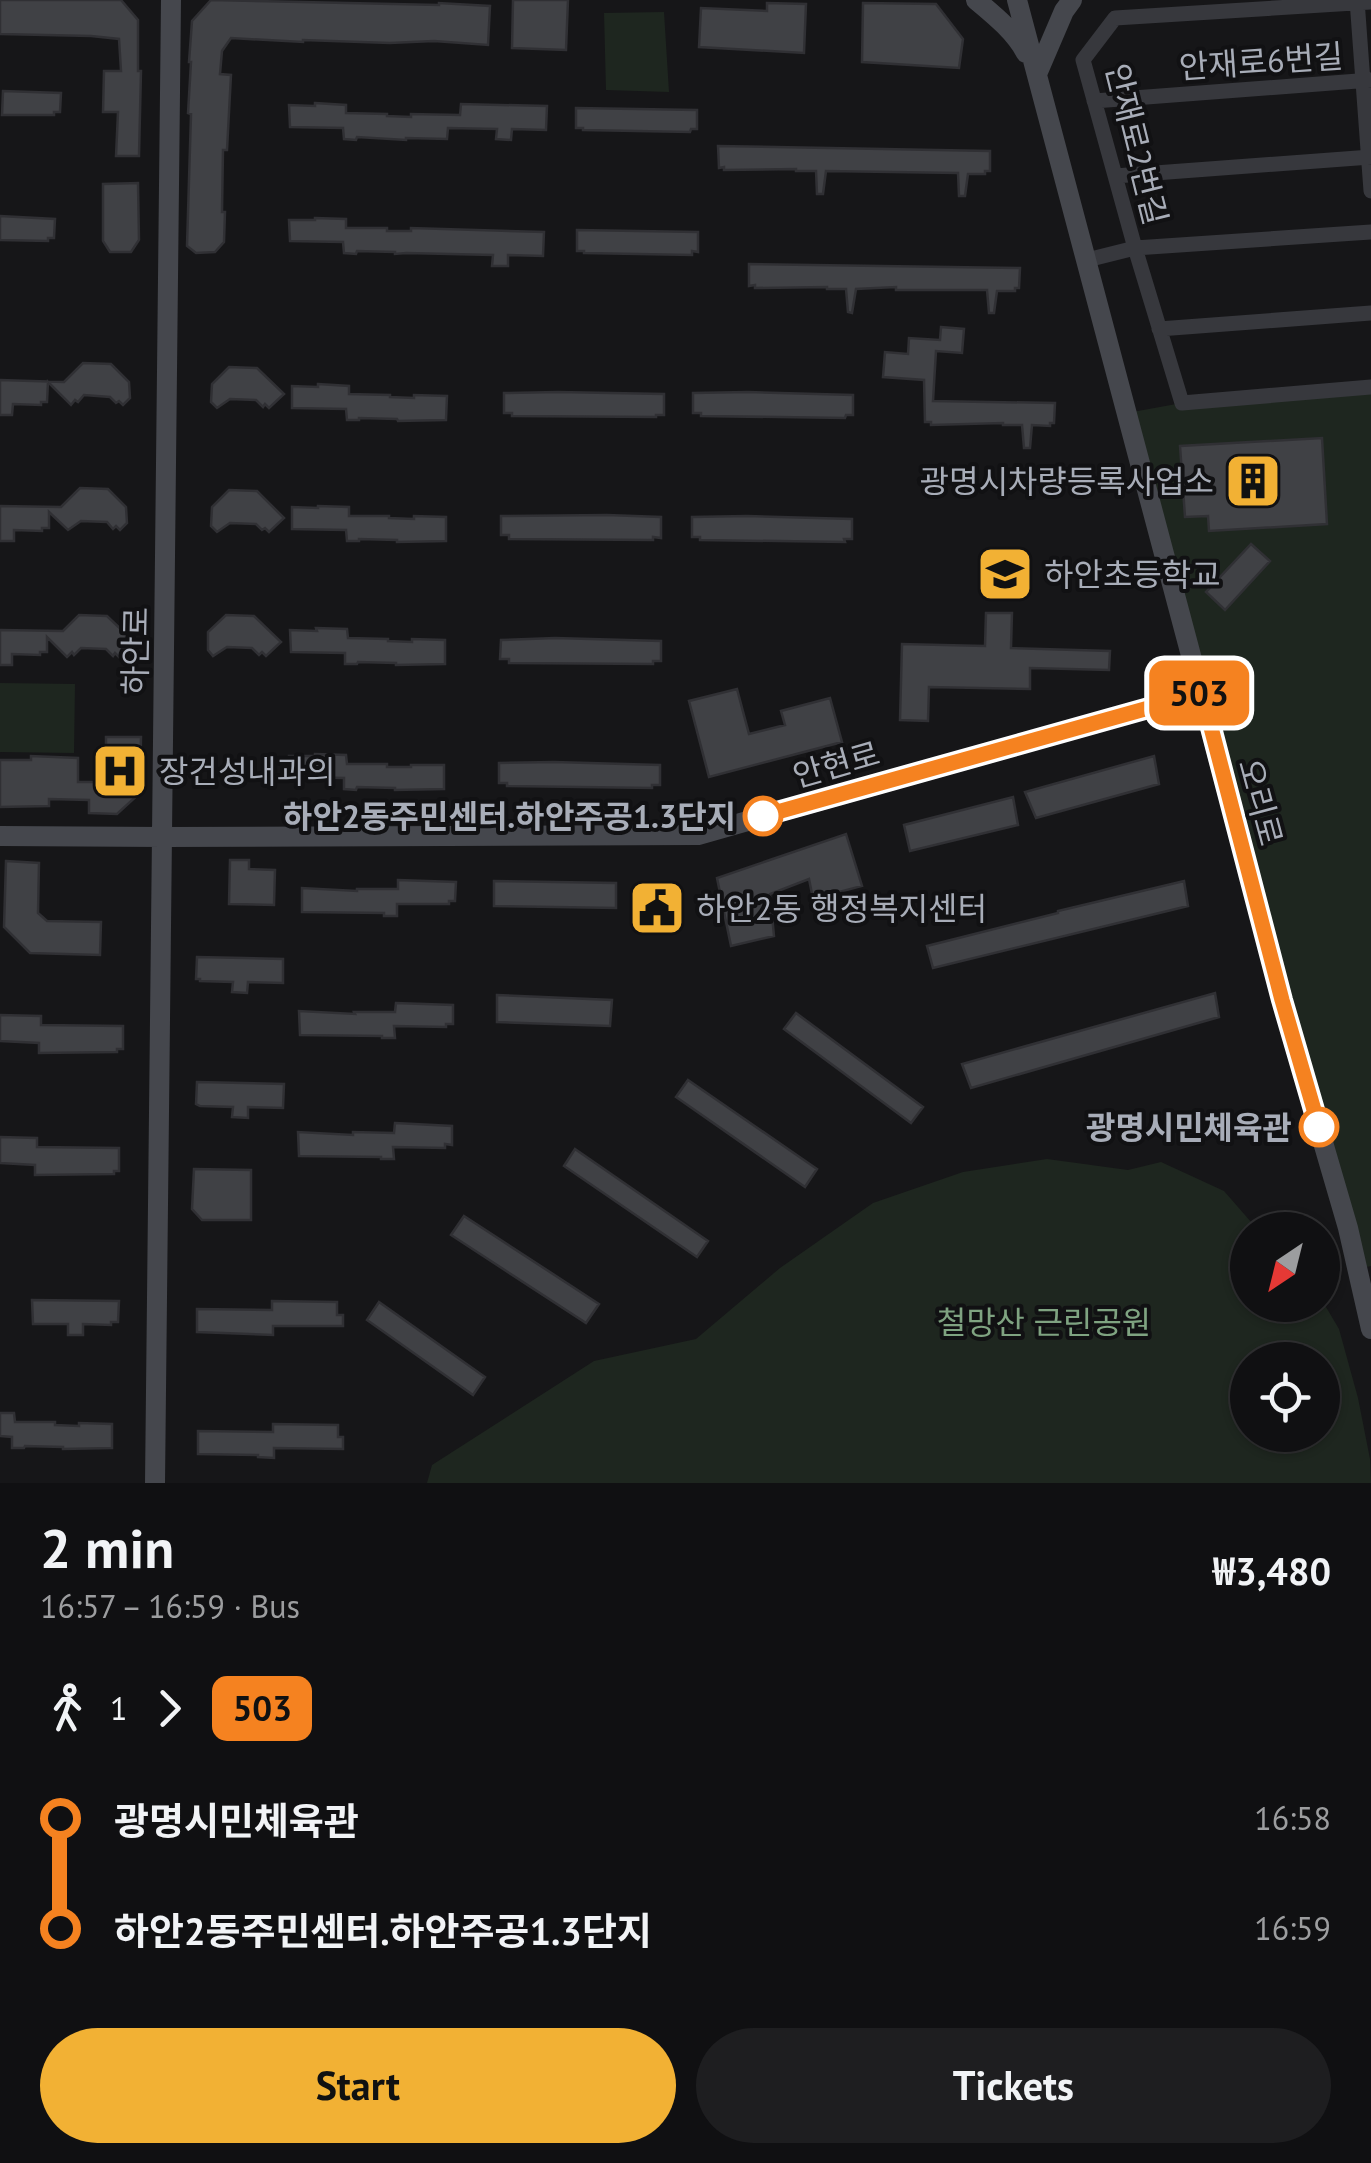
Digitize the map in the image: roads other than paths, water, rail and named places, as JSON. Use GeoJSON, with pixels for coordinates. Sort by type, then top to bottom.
{"type":"FeatureCollection","features":[{"type":"Feature","properties":{"kind":"street","name":"하안로"},"geometry":{"type":"LineString","coordinates":[[155,1483],[171,0]]}},
{"type":"Feature","properties":{"kind":"street"},"geometry":{"type":"LineString","coordinates":[[976,0],[1021,44],[1037,74]]}},
{"type":"Feature","properties":{"kind":"street","name":"오리로"},"geometry":{"type":"LineString","coordinates":[[1017,0],[1287,1017],[1364,1268],[1371,1329]]}},
{"type":"Feature","properties":{"kind":"street"},"geometry":{"type":"LineString","coordinates":[[1037,74],[1072,0]]}},
{"type":"Feature","properties":{"kind":"street"},"geometry":{"type":"LineString","coordinates":[[1362,1],[1371,192]]}},
{"type":"Feature","properties":{"kind":"street","name":"안재로2번길"},"geometry":{"type":"LineString","coordinates":[[1362,1],[1114,18],[1083,60],[1182,402],[1371,387]]}},
{"type":"Feature","properties":{"kind":"street","name":"안재로6번길"},"geometry":{"type":"LineString","coordinates":[[1094,101],[1367,80]]}},
{"type":"Feature","properties":{"kind":"street"},"geometry":{"type":"LineString","coordinates":[[1115,176],[1370,157]]}},
{"type":"Feature","properties":{"kind":"street"},"geometry":{"type":"LineString","coordinates":[[1088,260],[1135,248],[1371,232]]}},
{"type":"Feature","properties":{"kind":"street"},"geometry":{"type":"LineString","coordinates":[[1159,328],[1371,314]]}},
{"type":"Feature","properties":{"kind":"street","name":"안현로"},"geometry":{"type":"LineString","coordinates":[[0,836],[698,835],[1202,693]]}},
{"type":"Feature","properties":{"kind":"place","name":"광명시차량등록사업소"},"geometry":{"type":"Point","coordinates":[1253,481]}},
{"type":"Feature","properties":{"kind":"place","name":"하안초등학교"},"geometry":{"type":"Point","coordinates":[1005,574]}},
{"type":"Feature","properties":{"kind":"place","name":"장건성내과의"},"geometry":{"type":"Point","coordinates":[120,771]}},
{"type":"Feature","properties":{"kind":"place","name":"하안2동주민센터.하안주공1.3단지"},"geometry":{"type":"Point","coordinates":[763,816]}},
{"type":"Feature","properties":{"kind":"place","name":"하안2동 행정복지센터"},"geometry":{"type":"Point","coordinates":[657,908]}},
{"type":"Feature","properties":{"kind":"place","name":"광명시민체육관"},"geometry":{"type":"Point","coordinates":[1319,1127]}},
{"type":"Feature","properties":{"kind":"park label","name":"철망산 근린공원"},"geometry":{"type":"Point","coordinates":[1044,1322]}}]}
